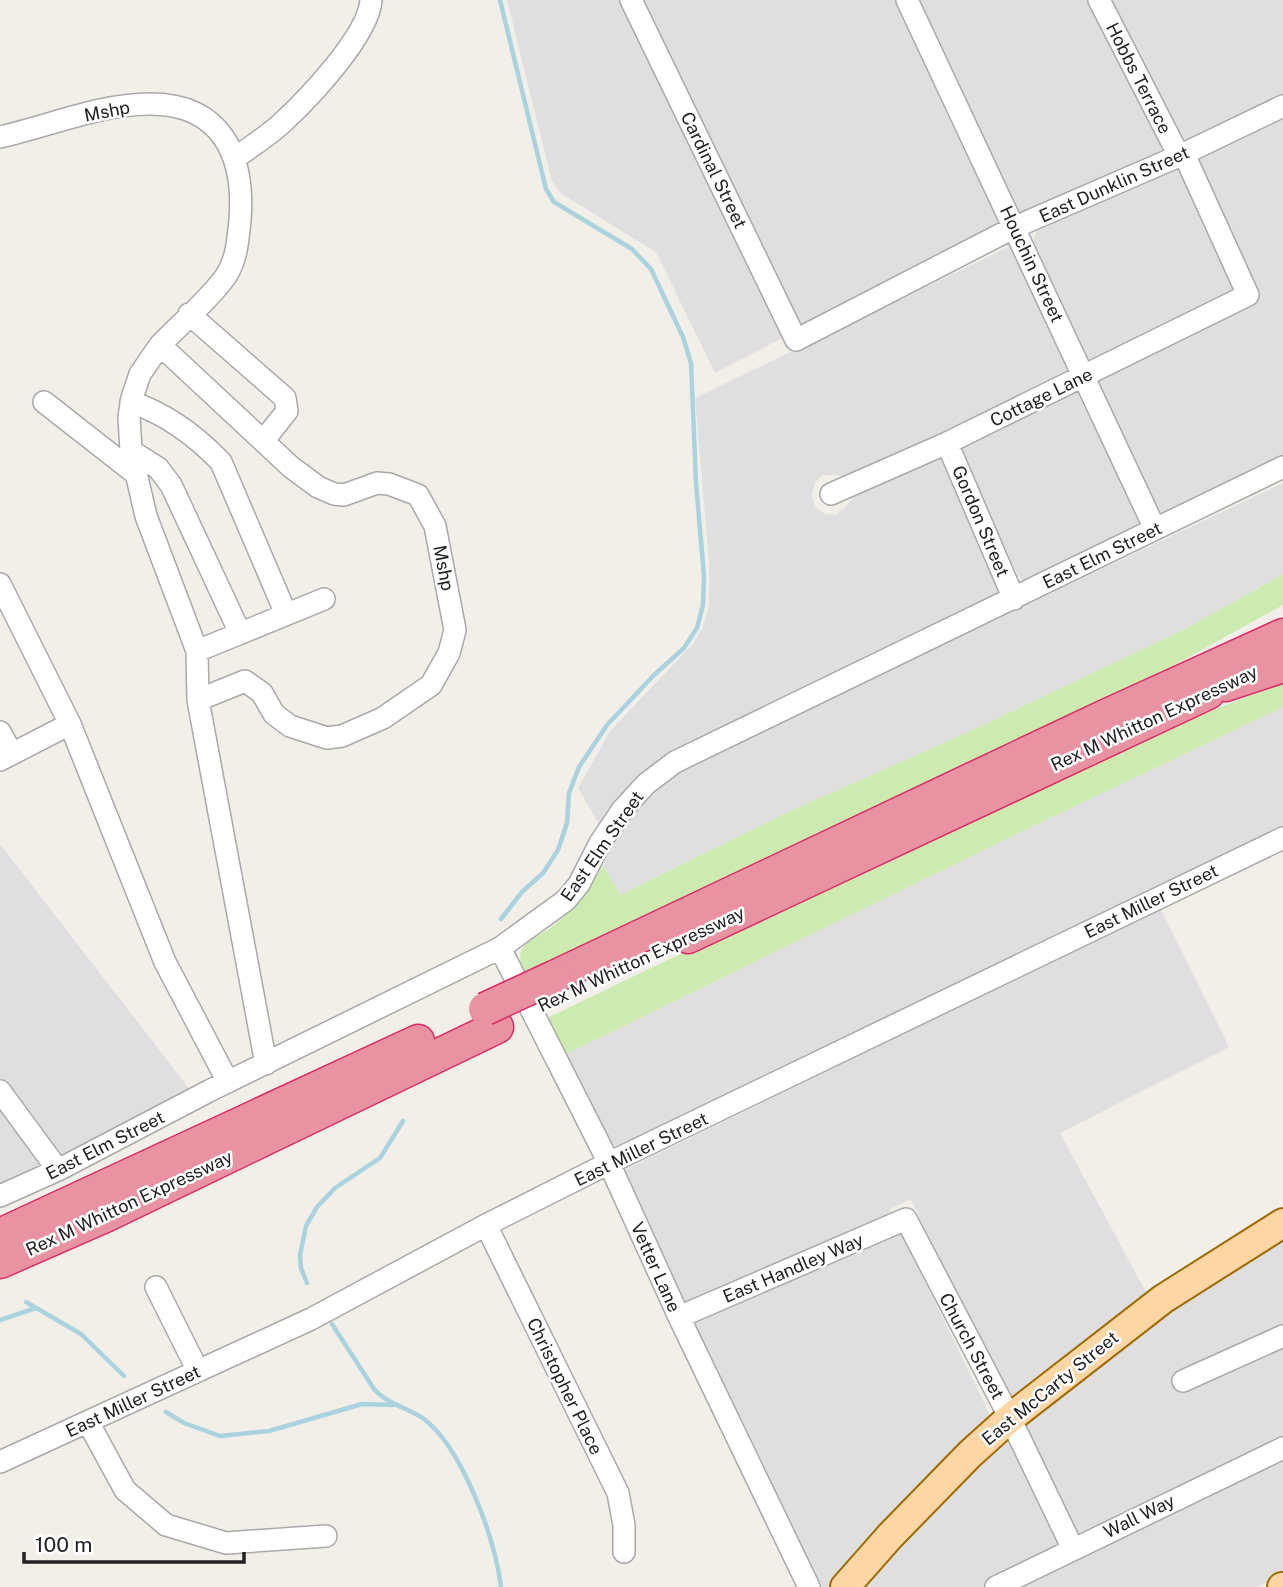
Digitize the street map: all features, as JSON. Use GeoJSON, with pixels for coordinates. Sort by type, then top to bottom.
{"type":"FeatureCollection","features":[{"type":"Feature","properties":{"kind":"highway"},"geometry":{"type":"LineString","coordinates":[[1220,675],[1270,618],[1283,611]]}},
{"type":"Feature","properties":{"kind":"highway","name":"Rex M Whitton Expressway"},"geometry":{"type":"LineString","coordinates":[[1220,675],[1283,635]]}},
{"type":"Feature","properties":{"kind":"highway","name":"Rex M Whitton Expressway"},"geometry":{"type":"LineString","coordinates":[[0,1236],[559,987],[942,793],[1220,675],[1283,657]]}},
{"type":"Feature","properties":{"kind":"highway"},"geometry":{"type":"LineString","coordinates":[[1220,675],[1283,666]]}},
{"type":"Feature","properties":{"kind":"highway","name":"Rex M Whitton Expressway"},"geometry":{"type":"LineString","coordinates":[[0,1262],[117,1210],[491,1018]]}},
{"type":"Feature","properties":{"kind":"main road","name":"East McCarty Street"},"geometry":{"type":"LineString","coordinates":[[845,1587],[961,1463],[1010,1419],[1163,1298],[1283,1223]]}},
{"type":"Feature","properties":{"kind":"street"},"geometry":{"type":"LineString","coordinates":[[234,159],[281,124],[320,85],[360,31],[371,0]]}},
{"type":"Feature","properties":{"kind":"street","name":"Cardinal Street"},"geometry":{"type":"LineString","coordinates":[[631,0],[796,340]]}},
{"type":"Feature","properties":{"kind":"street","name":"Houchin Street"},"geometry":{"type":"LineString","coordinates":[[907,0],[1016,227],[1155,529]]}},
{"type":"Feature","properties":{"kind":"street","name":"Hobbs Terrace"},"geometry":{"type":"LineString","coordinates":[[1099,0],[1182,155],[1248,295]]}},
{"type":"Feature","properties":{"kind":"street","name":"Mshp"},"geometry":{"type":"LineString","coordinates":[[0,137],[95,112],[150,104],[189,111],[209,120],[223,135],[237,165],[241,195],[236,253],[226,275],[160,345],[140,374],[129,417],[131,451],[146,516],[197,651],[198,700],[266,1064]]}},
{"type":"Feature","properties":{"kind":"street","name":"East Dunklin Street"},"geometry":{"type":"LineString","coordinates":[[796,340],[1016,227],[1182,155],[1283,106]]}},
{"type":"Feature","properties":{"kind":"street","name":"Cottage Lane"},"geometry":{"type":"LineString","coordinates":[[831,494],[947,443],[1248,295]]}},
{"type":"Feature","properties":{"kind":"street"},"geometry":{"type":"LineString","coordinates":[[189,314],[285,398],[288,411],[264,440]]}},
{"type":"Feature","properties":{"kind":"street","name":"Mshp"},"geometry":{"type":"LineString","coordinates":[[160,345],[305,479],[318,487],[344,495],[377,484],[389,484],[418,495],[435,526],[454,615],[452,645],[439,675],[431,685],[383,718],[342,736],[327,738],[290,726],[274,714],[262,693],[245,681],[198,700]]}},
{"type":"Feature","properties":{"kind":"street"},"geometry":{"type":"LineString","coordinates":[[44,402],[136,474]]}},
{"type":"Feature","properties":{"kind":"street"},"geometry":{"type":"LineString","coordinates":[[131,402],[156,410],[171,420],[221,462],[286,614]]}},
{"type":"Feature","properties":{"kind":"street","name":"Gordon Street"},"geometry":{"type":"LineString","coordinates":[[947,443],[1014,599]]}},
{"type":"Feature","properties":{"kind":"street"},"geometry":{"type":"LineString","coordinates":[[131,451],[158,468],[172,485],[240,633]]}},
{"type":"Feature","properties":{"kind":"street","name":"East Elm Street"},"geometry":{"type":"LineString","coordinates":[[0,1196],[58,1170],[228,1082],[500,948],[566,900],[579,884],[600,843],[623,810],[646,784],[675,762],[1283,467]]}},
{"type":"Feature","properties":{"kind":"street"},"geometry":{"type":"LineString","coordinates":[[0,584],[70,724],[164,962],[228,1082]]}},
{"type":"Feature","properties":{"kind":"street"},"geometry":{"type":"LineString","coordinates":[[197,651],[324,599]]}},
{"type":"Feature","properties":{"kind":"street"},"geometry":{"type":"LineString","coordinates":[[0,732],[6,757],[70,724]]}},
{"type":"Feature","properties":{"kind":"street","name":"East Miller Street"},"geometry":{"type":"LineString","coordinates":[[0,1462],[311,1319],[486,1225],[609,1163],[1283,838]]}},
{"type":"Feature","properties":{"kind":"street","name":"Vetter Lane"},"geometry":{"type":"LineString","coordinates":[[500,948],[609,1163],[809,1587]]}},
{"type":"Feature","properties":{"kind":"street"},"geometry":{"type":"LineString","coordinates":[[0,1091],[58,1170]]}},
{"type":"Feature","properties":{"kind":"street","name":"East Handley Way"},"geometry":{"type":"LineString","coordinates":[[680,1317],[906,1219]]}},
{"type":"Feature","properties":{"kind":"street","name":"Church Street"},"geometry":{"type":"LineString","coordinates":[[906,1219],[1010,1419],[1073,1549]]}},
{"type":"Feature","properties":{"kind":"street","name":"Christopher Place"},"geometry":{"type":"LineString","coordinates":[[486,1225],[618,1493],[624,1525],[624,1552]]}},
{"type":"Feature","properties":{"kind":"street"},"geometry":{"type":"LineString","coordinates":[[156,1287],[198,1371]]}},
{"type":"Feature","properties":{"kind":"street"},"geometry":{"type":"LineString","coordinates":[[1183,1381],[1283,1336]]}},
{"type":"Feature","properties":{"kind":"street"},"geometry":{"type":"LineString","coordinates":[[88,1422],[125,1490],[166,1525],[226,1543],[327,1536]]}},
{"type":"Feature","properties":{"kind":"street","name":"Wall Way"},"geometry":{"type":"LineString","coordinates":[[996,1587],[1283,1448]]}},
{"type":"Feature","properties":{"kind":"shaded area"},"geometry":{"type":"Polygon","coordinates":[[[507,0],[900,0],[1006,222],[715,373],[656,252],[560,193],[552,181],[507,0]]]}},
{"type":"Feature","properties":{"kind":"shaded area"},"geometry":{"type":"Polygon","coordinates":[[[919,0],[1283,0],[1283,98],[1035,219],[1019,215],[919,0]]]}},
{"type":"Feature","properties":{"kind":"shaded area"},"geometry":{"type":"Polygon","coordinates":[[[1283,116],[1283,460],[1168,515],[1157,507],[1034,244],[1034,238],[1037,231],[1283,116]]]}},
{"type":"Feature","properties":{"kind":"shaded area"},"geometry":{"type":"Polygon","coordinates":[[[1013,245],[1072,367],[1066,377],[847,476],[823,475],[815,482],[812,495],[815,507],[825,514],[835,515],[844,509],[856,494],[941,456],[1003,588],[1002,593],[643,774],[623,793],[599,824],[578,788],[611,730],[692,645],[702,629],[709,606],[709,561],[695,398],[1013,245]]]}},
{"type":"Feature","properties":{"kind":"shaded area"},"geometry":{"type":"Polygon","coordinates":[[[1079,384],[1142,524],[1028,580],[1023,580],[1018,576],[959,449],[962,439],[1079,384]]]}},
{"type":"Feature","properties":{"kind":"shaded area"},"geometry":{"type":"Polygon","coordinates":[[[1283,483],[1283,574],[1185,629],[966,733],[788,812],[620,895],[603,865],[611,845],[643,801],[664,782],[688,766],[1283,483]]]}},
{"type":"Feature","properties":{"kind":"shaded area"},"geometry":{"type":"Polygon","coordinates":[[[1283,707],[1283,826],[618,1146],[611,1144],[564,1055],[1283,707]]]}},
{"type":"Feature","properties":{"kind":"shaded area"},"geometry":{"type":"Polygon","coordinates":[[[0,844],[191,1091],[0,1186],[0,844]]]}},
{"type":"Feature","properties":{"kind":"shaded area"},"geometry":{"type":"Polygon","coordinates":[[[1160,908],[1229,1047],[1060,1133],[1147,1294],[1095,1331],[1019,1394],[1011,1397],[998,1386],[911,1199],[890,1209],[1004,1444],[1032,1417],[1105,1358],[1197,1292],[1283,1239],[1283,1575],[1257,1587],[822,1587],[621,1172],[1160,908]]]}},
{"type":"Feature","properties":{"kind":"green space"},"geometry":{"type":"Polygon","coordinates":[[[1283,574],[1283,605],[1178,663],[870,810],[774,862],[527,978],[520,959],[523,948],[571,910],[603,865],[620,895],[788,812],[966,733],[1185,629],[1283,574]]]}},
{"type":"Feature","properties":{"kind":"green space"},"geometry":{"type":"Polygon","coordinates":[[[1283,683],[1283,707],[564,1055],[547,1018],[1003,800],[1189,720],[1283,683]]]}},
{"type":"Feature","properties":{"kind":"waterway"},"geometry":{"type":"LineString","coordinates":[[500,0],[546,189],[554,202],[632,249],[651,269],[683,337],[691,363],[696,483],[704,576],[703,605],[697,628],[684,648],[654,675],[607,725],[579,767],[569,793],[567,823],[558,850],[543,873],[522,892],[501,919]]}},
{"type":"Feature","properties":{"kind":"waterway"},"geometry":{"type":"LineString","coordinates":[[307,1283],[301,1268],[300,1255],[306,1226],[317,1207],[335,1188],[380,1158],[403,1121]]}},
{"type":"Feature","properties":{"kind":"waterway"},"geometry":{"type":"LineString","coordinates":[[26,1302],[81,1334],[124,1376]]}},
{"type":"Feature","properties":{"kind":"waterway"},"geometry":{"type":"LineString","coordinates":[[0,1320],[36,1308]]}},
{"type":"Feature","properties":{"kind":"waterway"},"geometry":{"type":"LineString","coordinates":[[332,1324],[374,1389],[385,1399],[424,1419],[452,1451],[475,1496],[492,1545],[501,1587]]}},
{"type":"Feature","properties":{"kind":"waterway"},"geometry":{"type":"LineString","coordinates":[[166,1412],[184,1423],[220,1436],[269,1431],[362,1404],[393,1405]]}}]}
